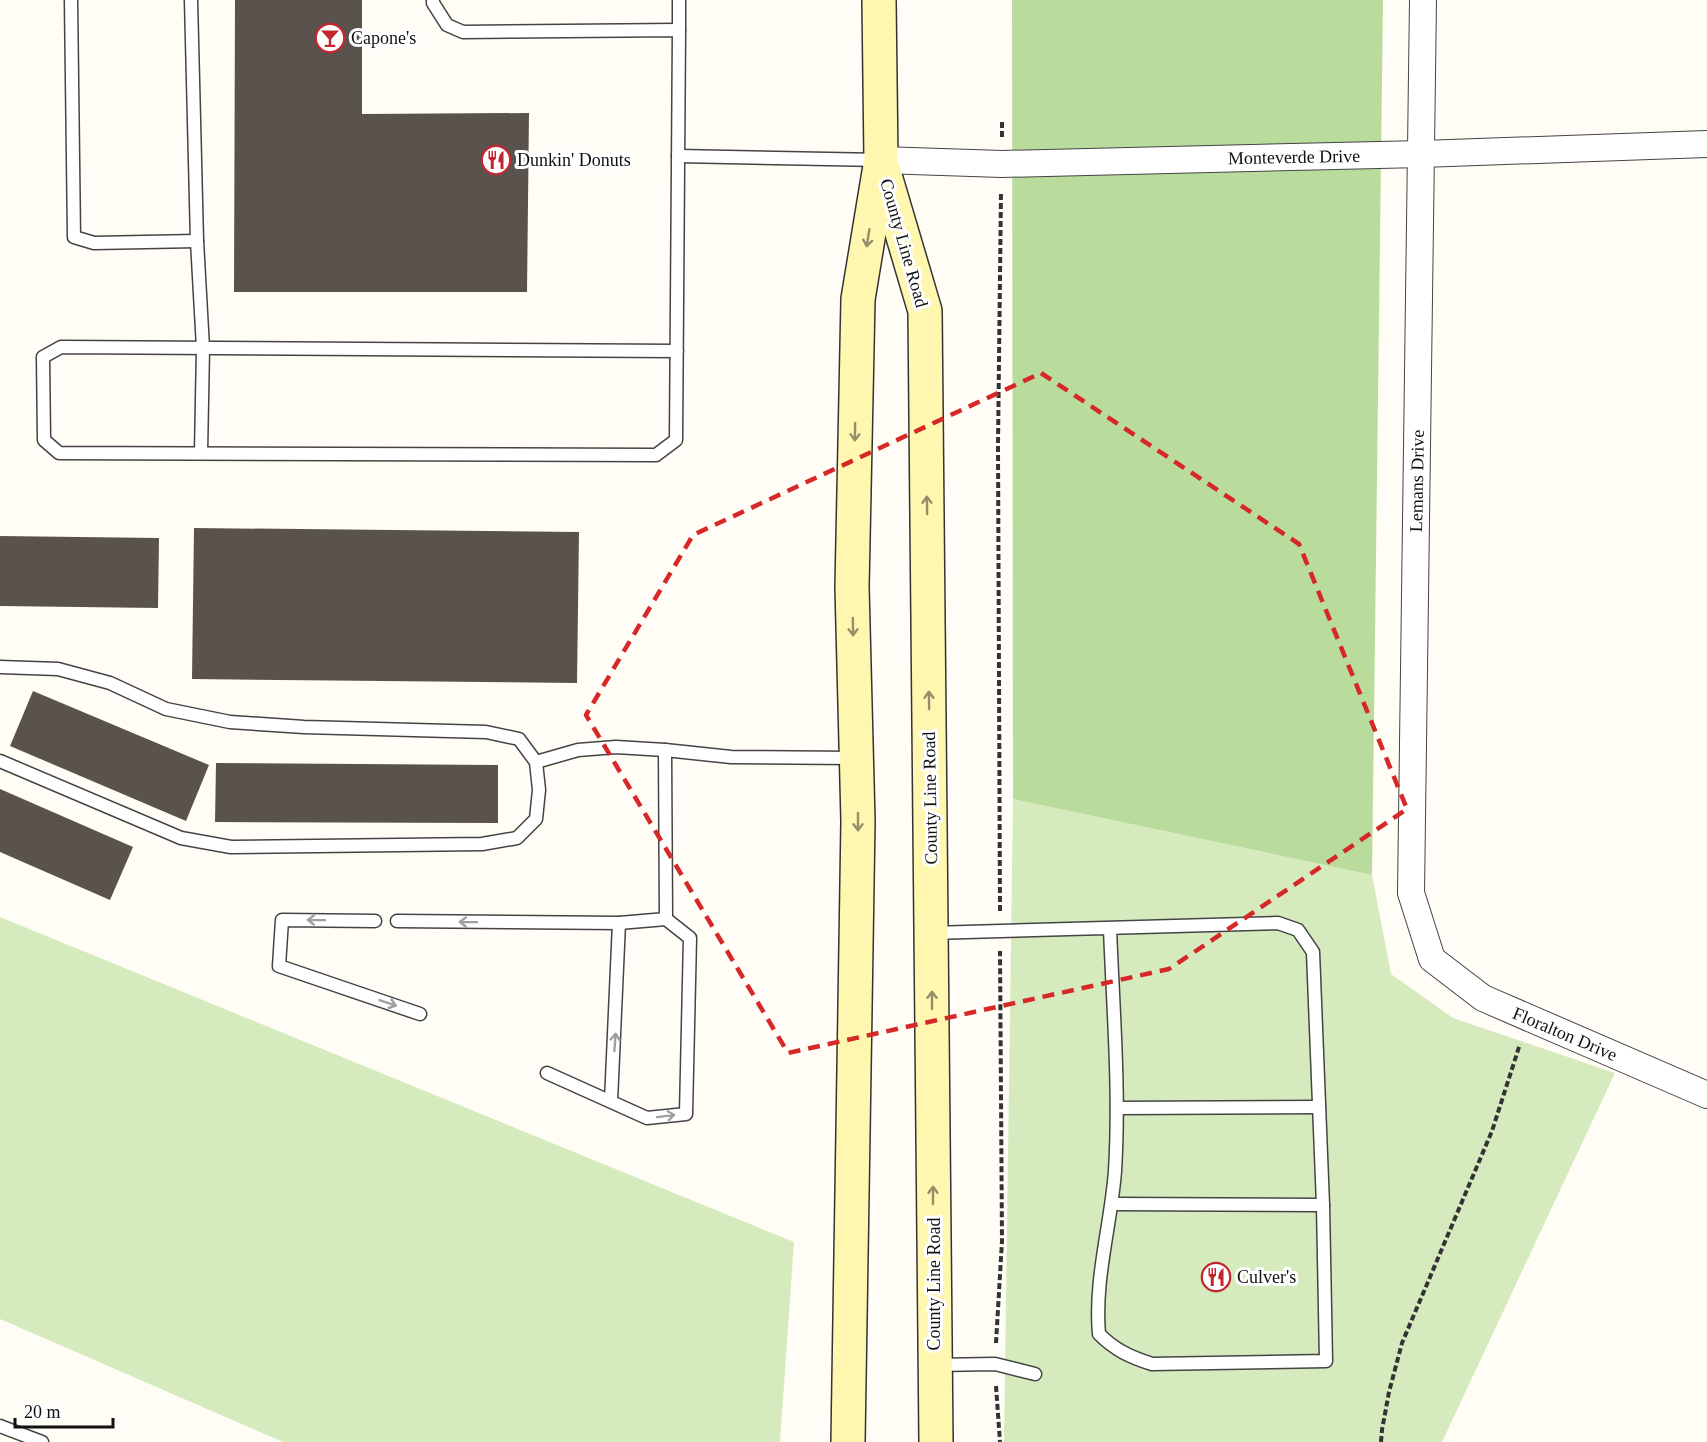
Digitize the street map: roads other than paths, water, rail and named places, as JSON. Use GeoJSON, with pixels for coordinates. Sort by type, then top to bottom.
{"type":"FeatureCollection","features":[{"type":"Feature","properties":{"kind":"main road","name":"County Line Road"},"geometry":{"type":"LineString","coordinates":[[848,1442],[858,821],[852,587],[858,299],[880,160],[879,0]]}},
{"type":"Feature","properties":{"kind":"main road","name":"County Line Road"},"geometry":{"type":"LineString","coordinates":[[880,160],[925,310],[936,1442]]}},
{"type":"Feature","properties":{"kind":"street","name":"Lemans Drive"},"geometry":{"type":"LineString","coordinates":[[1423,0],[1411,893],[1432,960]]}},
{"type":"Feature","properties":{"kind":"street","name":"Monteverde Drive"},"geometry":{"type":"LineString","coordinates":[[880,160],[1002,164],[1422,154],[1707,144]]}},
{"type":"Feature","properties":{"kind":"street","name":"Floralton Drive"},"geometry":{"type":"LineString","coordinates":[[1432,960],[1483,999],[1707,1095]]}},
{"type":"Feature","properties":{"kind":"lane"},"geometry":{"type":"LineString","coordinates":[[71,0],[74,237],[94,243],[197,241]]}},
{"type":"Feature","properties":{"kind":"lane"},"geometry":{"type":"LineString","coordinates":[[190,0],[197,241],[203,348],[201,453]]}},
{"type":"Feature","properties":{"kind":"lane"},"geometry":{"type":"LineString","coordinates":[[433,0],[447,25],[463,32],[679,30]]}},
{"type":"Feature","properties":{"kind":"lane"},"geometry":{"type":"LineString","coordinates":[[676,351],[61,347],[42,357],[44,440],[59,453],[656,455],[676,440],[679,0]]}},
{"type":"Feature","properties":{"kind":"lane"},"geometry":{"type":"LineString","coordinates":[[678,156],[880,160]]}},
{"type":"Feature","properties":{"kind":"lane"},"geometry":{"type":"LineString","coordinates":[[0,667],[58,669],[110,683],[166,709],[230,722],[304,727],[486,732],[519,739],[536,762],[539,790],[536,819],[517,838],[482,844],[231,847],[181,838],[0,761]]}},
{"type":"Feature","properties":{"kind":"lane"},"geometry":{"type":"LineString","coordinates":[[536,762],[587,749],[616,747],[731,757],[856,758]]}},
{"type":"Feature","properties":{"kind":"lane"},"geometry":{"type":"LineString","coordinates":[[665,750],[666,919]]}},
{"type":"Feature","properties":{"kind":"lane"},"geometry":{"type":"LineString","coordinates":[[397,921],[619,923],[666,919],[690,938],[686,1114],[647,1118],[547,1073]]}},
{"type":"Feature","properties":{"kind":"lane"},"geometry":{"type":"LineString","coordinates":[[375,921],[282,920],[279,966],[420,1014]]}},
{"type":"Feature","properties":{"kind":"lane"},"geometry":{"type":"LineString","coordinates":[[611,1101],[619,923]]}},
{"type":"Feature","properties":{"kind":"lane"},"geometry":{"type":"LineString","coordinates":[[931,933],[1278,923],[1298,930],[1313,952],[1323,1205],[1326,1360],[1152,1364],[1126,1355],[1112,1347],[1098,1334],[1096,1309],[1112,1204],[1117,1108],[1110,928]]}},
{"type":"Feature","properties":{"kind":"lane"},"geometry":{"type":"LineString","coordinates":[[1117,1108],[1319,1107]]}},
{"type":"Feature","properties":{"kind":"lane"},"geometry":{"type":"LineString","coordinates":[[1112,1204],[1323,1205]]}},
{"type":"Feature","properties":{"kind":"lane"},"geometry":{"type":"LineString","coordinates":[[935,1365],[995,1364],[1035,1374]]}},
{"type":"Feature","properties":{"kind":"lane"},"geometry":{"type":"LineString","coordinates":[[0,1426],[42,1442]]}},
{"type":"Feature","properties":{"kind":"place","name":"Capone's"},"geometry":{"type":"Point","coordinates":[330,38]}},
{"type":"Feature","properties":{"kind":"place","name":"Dunkin' Donuts"},"geometry":{"type":"Point","coordinates":[496,160]}},
{"type":"Feature","properties":{"kind":"place","name":"Culver's"},"geometry":{"type":"Point","coordinates":[1216,1277]}}]}
